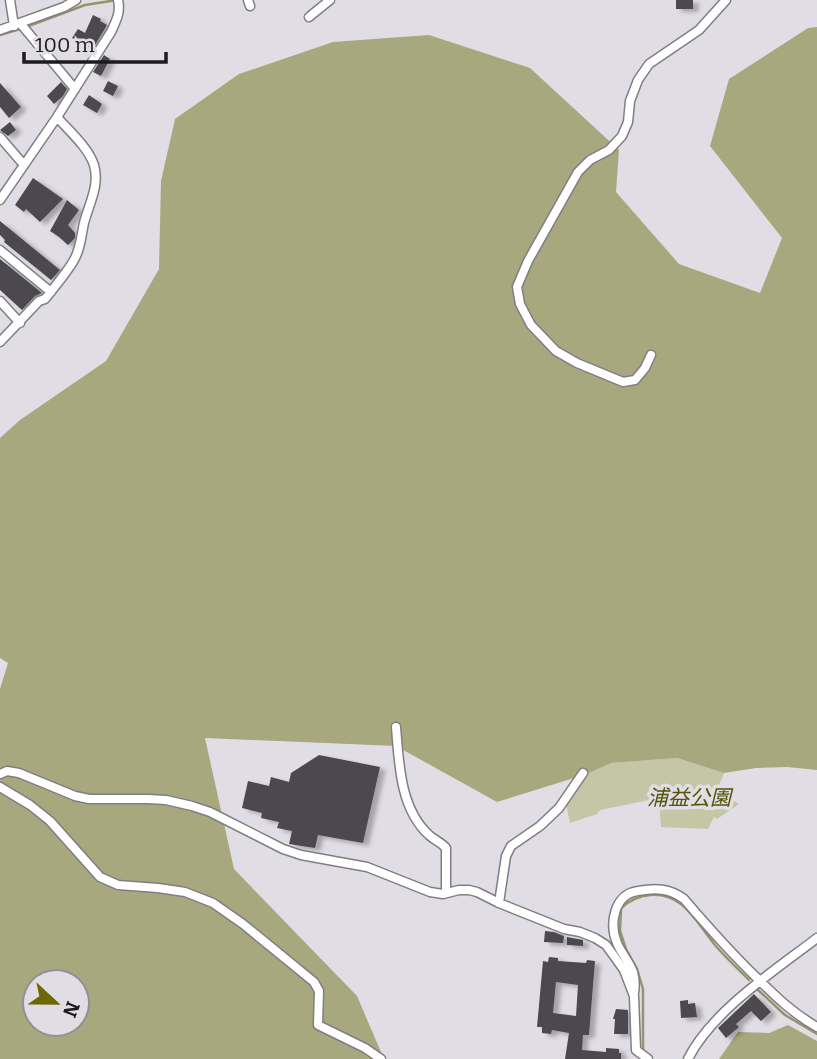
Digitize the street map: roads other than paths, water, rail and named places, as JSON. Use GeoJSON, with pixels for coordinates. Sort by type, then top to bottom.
{"type":"FeatureCollection","features":[{"type":"Feature","properties":{"kind":"street"},"geometry":{"type":"LineString","coordinates":[[10,0],[21,26],[75,89]]}},
{"type":"Feature","properties":{"kind":"street"},"geometry":{"type":"LineString","coordinates":[[0,30],[21,26],[76,0]]}},
{"type":"Feature","properties":{"kind":"street"},"geometry":{"type":"LineString","coordinates":[[309,17],[330,0]]}},
{"type":"Feature","properties":{"kind":"street"},"geometry":{"type":"LineString","coordinates":[[651,355],[635,380],[623,382],[577,363],[556,351],[531,325],[520,304],[517,287],[528,261],[578,172],[590,160],[609,150],[622,136],[628,122],[630,101],[638,80],[649,64],[699,30],[726,0]]}},
{"type":"Feature","properties":{"kind":"street"},"geometry":{"type":"LineString","coordinates":[[0,200],[111,32],[117,20],[119,1]]}},
{"type":"Feature","properties":{"kind":"street"},"geometry":{"type":"LineString","coordinates":[[0,342],[39,301],[45,299],[74,261],[80,248],[95,189],[94,165],[88,153],[57,117]]}},
{"type":"Feature","properties":{"kind":"street"},"geometry":{"type":"LineString","coordinates":[[0,137],[24,165]]}},
{"type":"Feature","properties":{"kind":"street"},"geometry":{"type":"LineString","coordinates":[[0,250],[51,292]]}},
{"type":"Feature","properties":{"kind":"street"},"geometry":{"type":"LineString","coordinates":[[0,301],[20,323]]}},
{"type":"Feature","properties":{"kind":"street"},"geometry":{"type":"LineString","coordinates":[[396,727],[402,781],[409,804],[418,822],[446,848],[446,893]]}},
{"type":"Feature","properties":{"kind":"street"},"geometry":{"type":"LineString","coordinates":[[0,774],[7,771],[19,773],[89,799],[166,800],[192,806],[301,855],[367,867],[430,892],[469,890],[564,929],[580,932],[606,945],[624,970],[634,996]]}},
{"type":"Feature","properties":{"kind":"street"},"geometry":{"type":"LineString","coordinates":[[499,903],[506,856],[511,846],[540,826],[559,808],[583,774]]}},
{"type":"Feature","properties":{"kind":"street"},"geometry":{"type":"LineString","coordinates":[[0,787],[50,821],[100,877],[118,885],[185,892],[213,903],[243,924],[314,982],[319,990],[318,1025],[381,1059]]}},
{"type":"Feature","properties":{"kind":"street"},"geometry":{"type":"LineString","coordinates":[[645,1057],[636,1046],[633,972],[617,942],[614,930],[616,907],[620,900],[634,891],[660,889],[684,899],[722,944],[760,981],[791,1010],[817,1027]]}},
{"type":"Feature","properties":{"kind":"street"},"geometry":{"type":"LineString","coordinates":[[688,1059],[706,1030],[760,981],[817,938]]}},
{"type":"Feature","properties":{"kind":"waterway"},"geometry":{"type":"LineString","coordinates":[[26,27],[85,5],[117,0]]}},
{"type":"Feature","properties":{"kind":"waterway"},"geometry":{"type":"LineString","coordinates":[[0,35],[20,29]]}},
{"type":"Feature","properties":{"kind":"waterway"},"geometry":{"type":"LineString","coordinates":[[643,1052],[643,989],[620,931],[621,908],[628,903],[638,897],[650,895],[661,895],[680,903],[749,980]]}},
{"type":"Feature","properties":{"kind":"waterway"},"geometry":{"type":"LineString","coordinates":[[757,989],[785,1015],[817,1034]]}},
{"type":"Feature","properties":{"kind":"park label","name":"浦益公園"},"geometry":{"type":"Point","coordinates":[689,798]}}]}
